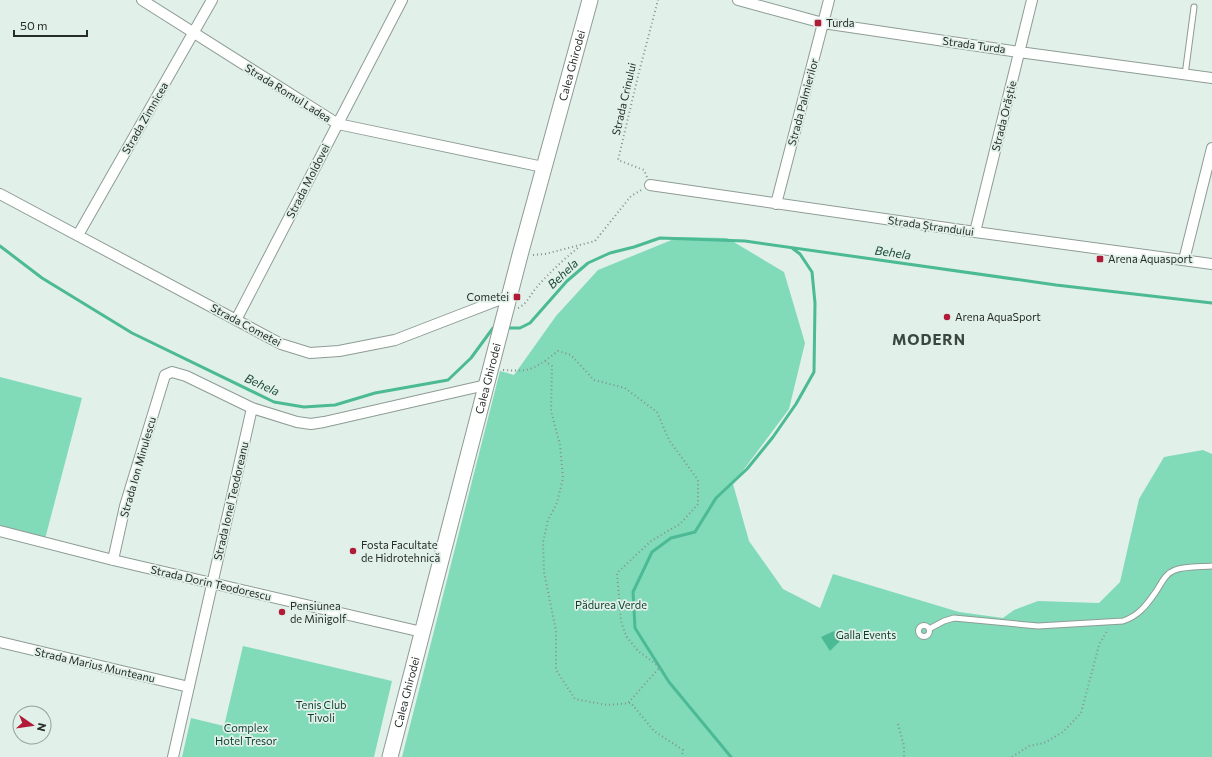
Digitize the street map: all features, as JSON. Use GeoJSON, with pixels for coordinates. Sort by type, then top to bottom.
{"type":"FeatureCollection","features":[{"type":"Feature","properties":{"kind":"street","name":"Strada Romul Ladea"},"geometry":{"type":"LineString","coordinates":[[142,0],[338,124],[543,167]]}},
{"type":"Feature","properties":{"kind":"street","name":"Strada Zimnicea"},"geometry":{"type":"LineString","coordinates":[[78,235],[212,0]]}},
{"type":"Feature","properties":{"kind":"street","name":"Strada Moldovei"},"geometry":{"type":"LineString","coordinates":[[236,320],[402,0]]}},
{"type":"Feature","properties":{"kind":"street","name":"Calea Ghirodei"},"geometry":{"type":"LineString","coordinates":[[390,757],[520,254],[590,0]]}},
{"type":"Feature","properties":{"kind":"street","name":"Strada Turda"},"geometry":{"type":"LineString","coordinates":[[738,0],[824,23],[1019,52],[1212,78]]}},
{"type":"Feature","properties":{"kind":"street","name":"Strada Palmierilor"},"geometry":{"type":"LineString","coordinates":[[776,204],[829,0]]}},
{"type":"Feature","properties":{"kind":"street","name":"Strada Orăștie"},"geometry":{"type":"LineString","coordinates":[[975,232],[1032,0]]}},
{"type":"Feature","properties":{"kind":"street"},"geometry":{"type":"LineString","coordinates":[[1184,260],[1212,148]]}},
{"type":"Feature","properties":{"kind":"street","name":"Strada Ștrandului"},"geometry":{"type":"LineString","coordinates":[[650,184],[776,204],[1212,264]]}},
{"type":"Feature","properties":{"kind":"street","name":"Strada Cometei"},"geometry":{"type":"LineString","coordinates":[[0,194],[281,344],[310,353],[339,351],[395,340],[509,296]]}},
{"type":"Feature","properties":{"kind":"street","name":"Strada Ion Minulescu"},"geometry":{"type":"LineString","coordinates":[[113,560],[125,506],[165,376],[172,372],[186,376],[252,408]]}},
{"type":"Feature","properties":{"kind":"street"},"geometry":{"type":"LineString","coordinates":[[252,408],[297,422],[311,424],[486,385]]}},
{"type":"Feature","properties":{"kind":"street","name":"Strada Ionel Teodoreanu"},"geometry":{"type":"LineString","coordinates":[[173,757],[252,408]]}},
{"type":"Feature","properties":{"kind":"street","name":"Strada Dorin Teodorescu"},"geometry":{"type":"LineString","coordinates":[[0,532],[422,632]]}},
{"type":"Feature","properties":{"kind":"street","name":"Strada Marius Munteanu"},"geometry":{"type":"LineString","coordinates":[[0,642],[189,687]]}},
{"type":"Feature","properties":{"kind":"lane"},"geometry":{"type":"LineString","coordinates":[[1186,75],[1194,7]]}},
{"type":"Feature","properties":{"kind":"lane"},"geometry":{"type":"LineString","coordinates":[[929,629],[944,621],[954,618],[1038,626],[1123,621],[1133,617],[1146,605],[1165,577],[1174,570],[1189,567],[1212,566]]}},
{"type":"Feature","properties":{"kind":"path","name":"Strada Crinului"},"geometry":{"type":"LineString","coordinates":[[650,184],[644,170],[618,160],[658,0]]}},
{"type":"Feature","properties":{"kind":"path"},"geometry":{"type":"LineString","coordinates":[[520,254],[530,256],[545,254],[595,241],[631,196],[650,184]]}},
{"type":"Feature","properties":{"kind":"path"},"geometry":{"type":"LineString","coordinates":[[505,314],[524,305],[536,288],[580,246]]}},
{"type":"Feature","properties":{"kind":"path"},"geometry":{"type":"LineString","coordinates":[[500,370],[521,371],[532,369],[558,351],[571,355],[594,380],[625,388],[657,412],[669,440],[698,480],[698,504],[680,524],[651,541],[618,573],[621,621],[626,636],[638,651],[660,667],[627,704]]}},
{"type":"Feature","properties":{"kind":"path"},"geometry":{"type":"LineString","coordinates":[[545,361],[552,366],[551,411],[560,445],[563,478],[557,503],[548,520],[543,542],[544,572],[556,631],[556,670],[575,699],[607,706],[631,703],[654,731],[683,750],[682,757]]}},
{"type":"Feature","properties":{"kind":"path"},"geometry":{"type":"LineString","coordinates":[[1012,757],[1030,746],[1044,743],[1063,732],[1081,713],[1099,645],[1113,622]]}},
{"type":"Feature","properties":{"kind":"path"},"geometry":{"type":"LineString","coordinates":[[898,724],[904,746],[904,757]]}},
{"type":"Feature","properties":{"kind":"green space","name":"Pădurea Verde"},"geometry":{"type":"Polygon","coordinates":[[[679,237],[727,238],[784,272],[805,343],[789,409],[733,484],[749,541],[783,589],[820,608],[833,574],[959,612],[1003,618],[1014,610],[1038,601],[1099,603],[1120,582],[1139,499],[1164,457],[1203,450],[1212,454],[1212,757],[402,757],[500,371],[514,375],[556,316],[598,270],[679,237]]]}},
{"type":"Feature","properties":{"kind":"green space"},"geometry":{"type":"Polygon","coordinates":[[[0,377],[82,398],[45,539],[0,527],[0,377]]]}},
{"type":"Feature","properties":{"kind":"green space","name":"Tenis Club Tivoli"},"geometry":{"type":"Polygon","coordinates":[[[243,646],[392,681],[374,757],[182,757],[191,718],[224,726],[243,646]]]}},
{"type":"Feature","properties":{"kind":"shaded area"},"geometry":{"type":"Polygon","coordinates":[[[834,631],[840,641],[830,651],[821,637],[834,631]]]}},
{"type":"Feature","properties":{"kind":"waterway","name":"Behela"},"geometry":{"type":"LineString","coordinates":[[505,328],[520,328],[530,323],[567,281],[588,263],[610,253],[660,238],[745,241],[1056,285],[1212,303]]}},
{"type":"Feature","properties":{"kind":"waterway","name":"Behela"},"geometry":{"type":"LineString","coordinates":[[0,246],[42,278],[132,333],[274,402],[304,407],[335,405],[375,393],[448,380],[471,358],[493,328],[496,328]]}},
{"type":"Feature","properties":{"kind":"waterway"},"geometry":{"type":"LineString","coordinates":[[731,757],[669,682],[635,628],[633,592],[652,552],[671,538],[695,532],[716,498],[747,469],[773,437],[796,404],[814,372],[815,303],[812,272],[800,254],[792,248]]}},
{"type":"Feature","properties":{"kind":"place","name":"Turda"},"geometry":{"type":"Point","coordinates":[818,23]}},
{"type":"Feature","properties":{"kind":"place","name":"Arena Aquasport"},"geometry":{"type":"Point","coordinates":[1100,259]}},
{"type":"Feature","properties":{"kind":"place","name":"Cometei"},"geometry":{"type":"Point","coordinates":[517,297]}},
{"type":"Feature","properties":{"kind":"place","name":"Arena AquaSport"},"geometry":{"type":"Point","coordinates":[947,317]}},
{"type":"Feature","properties":{"kind":"place","name":"Fosta Facultate de Hidrotehnică"},"geometry":{"type":"Point","coordinates":[353,551]}},
{"type":"Feature","properties":{"kind":"place","name":"Pensiunea de Minigolf"},"geometry":{"type":"Point","coordinates":[282,612]}},
{"type":"Feature","properties":{"kind":"district","name":"MODERN"},"geometry":{"type":"Point","coordinates":[929,340]}},
{"type":"Feature","properties":{"kind":"park label","name":"Galla Events"},"geometry":{"type":"Point","coordinates":[866,635]}},
{"type":"Feature","properties":{"kind":"park label","name":"Complex Hotel Tresor"},"geometry":{"type":"Point","coordinates":[246,734]}}]}
